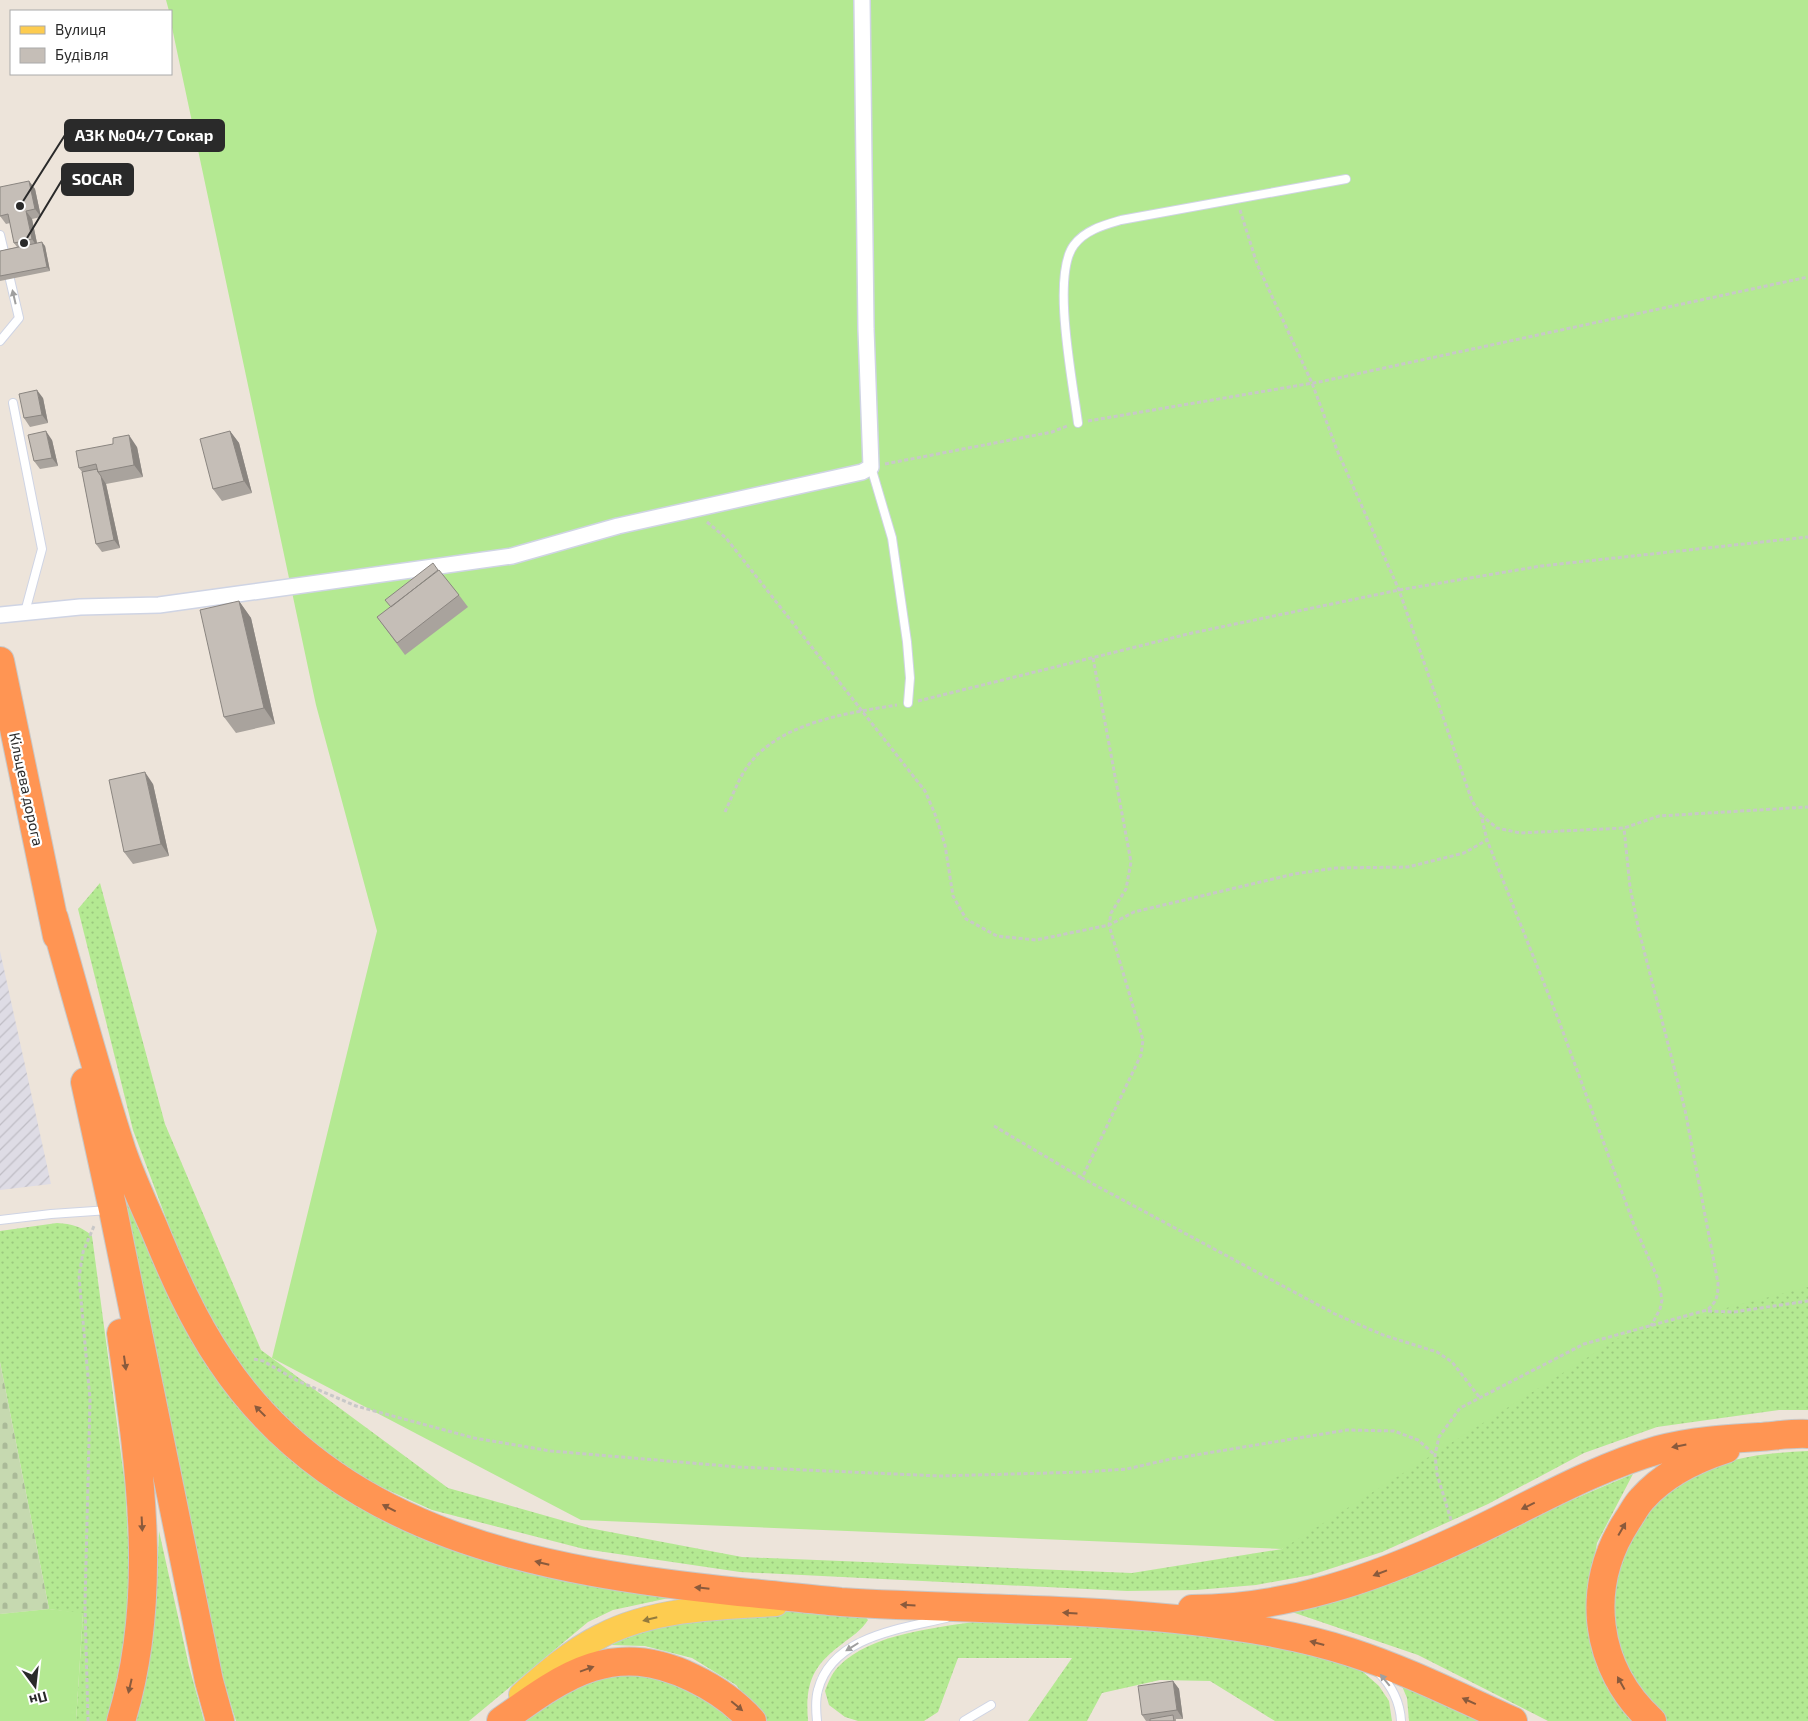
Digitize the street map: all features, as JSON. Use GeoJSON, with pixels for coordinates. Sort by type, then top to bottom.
{"type":"FeatureCollection","features":[{"type":"Feature","properties":{"kind":"highway","name":"Кільцева дорога"},"geometry":{"type":"LineString","coordinates":[[0,661],[54,918]]}},
{"type":"Feature","properties":{"kind":"highway"},"geometry":{"type":"LineString","coordinates":[[54,918],[92,1121],[138,1460],[143,1544],[138,1653],[120,1721]]}},
{"type":"Feature","properties":{"kind":"highway"},"geometry":{"type":"LineString","coordinates":[[54,918],[124,1156],[179,1290],[221,1361],[252,1403],[290,1440],[355,1491],[414,1520],[477,1544],[545,1564],[609,1576],[838,1602],[1175,1619],[1242,1628],[1306,1640],[1349,1652],[1403,1671],[1513,1721]]}},
{"type":"Feature","properties":{"kind":"highway"},"geometry":{"type":"LineString","coordinates":[[104,1210],[209,1681],[220,1721]]}},
{"type":"Feature","properties":{"kind":"highway"},"geometry":{"type":"LineString","coordinates":[[1119,1616],[1138,1611],[1204,1609],[1260,1604],[1324,1592],[1378,1574],[1457,1541],[1600,1472],[1658,1450],[1715,1439],[1808,1434]]}},
{"type":"Feature","properties":{"kind":"highway"},"geometry":{"type":"LineString","coordinates":[[1652,1721],[1638,1708],[1623,1687],[1610,1662],[1602,1630],[1599,1603],[1610,1554],[1620,1531],[1641,1499],[1672,1472],[1713,1453],[1762,1437]]}},
{"type":"Feature","properties":{"kind":"highway"},"geometry":{"type":"LineString","coordinates":[[501,1721],[565,1678],[606,1662],[658,1664],[714,1689],[741,1708],[752,1721]]}},
{"type":"Feature","properties":{"kind":"main road"},"geometry":{"type":"LineString","coordinates":[[492,1721],[558,1664],[582,1646],[629,1624],[660,1616],[701,1610],[838,1602]]}},
{"type":"Feature","properties":{"kind":"street"},"geometry":{"type":"LineString","coordinates":[[0,615],[80,607],[159,604],[512,556],[618,526],[862,472],[871,467],[866,329],[862,0]]}},
{"type":"Feature","properties":{"kind":"lane"},"geometry":{"type":"LineString","coordinates":[[1078,423],[1062,290],[1065,264],[1074,245],[1091,230],[1121,220],[1346,179]]}},
{"type":"Feature","properties":{"kind":"lane"},"geometry":{"type":"LineString","coordinates":[[0,235],[19,318],[0,341]]}},
{"type":"Feature","properties":{"kind":"lane"},"geometry":{"type":"LineString","coordinates":[[13,403],[42,549],[25,612]]}},
{"type":"Feature","properties":{"kind":"lane"},"geometry":{"type":"LineString","coordinates":[[871,467],[892,538],[907,642],[910,678],[908,703]]}},
{"type":"Feature","properties":{"kind":"lane"},"geometry":{"type":"LineString","coordinates":[[0,1220],[104,1210]]}},
{"type":"Feature","properties":{"kind":"lane"},"geometry":{"type":"LineString","coordinates":[[817,1721],[818,1690],[826,1672],[838,1657],[854,1645],[879,1634],[982,1608]]}},
{"type":"Feature","properties":{"kind":"lane"},"geometry":{"type":"LineString","coordinates":[[1349,1652],[1372,1666],[1385,1679],[1398,1701],[1401,1721]]}},
{"type":"Feature","properties":{"kind":"lane"},"geometry":{"type":"LineString","coordinates":[[964,1721],[991,1705]]}},
{"type":"Feature","properties":{"kind":"path"},"geometry":{"type":"LineString","coordinates":[[1236,198],[1257,264],[1274,296],[1312,383],[1337,450],[1399,590],[1472,802],[1481,815],[1497,828],[1520,833],[1624,828],[1659,816],[1808,807]]}},
{"type":"Feature","properties":{"kind":"path"},"geometry":{"type":"LineString","coordinates":[[1312,383],[1808,278]]}},
{"type":"Feature","properties":{"kind":"path"},"geometry":{"type":"LineString","coordinates":[[694,510],[726,538],[925,791],[935,814],[944,845],[953,896],[966,919],[997,936],[1036,940],[1109,925],[1134,912],[1294,874],[1336,868],[1408,867],[1464,852],[1487,840]]}},
{"type":"Feature","properties":{"kind":"path"},"geometry":{"type":"LineString","coordinates":[[725,812],[748,767],[760,752],[780,738],[809,725],[861,710],[908,703],[1192,633],[1399,590],[1541,566],[1808,537]]}},
{"type":"Feature","properties":{"kind":"path"},"geometry":{"type":"LineString","coordinates":[[1082,1178],[1141,1055],[1143,1040],[1109,925],[1111,913],[1126,889],[1131,862],[1093,658]]}},
{"type":"Feature","properties":{"kind":"path"},"geometry":{"type":"LineString","coordinates":[[1481,815],[1487,840],[1559,1021],[1634,1225],[1658,1278],[1662,1300],[1660,1309],[1651,1326]]}},
{"type":"Feature","properties":{"kind":"path"},"geometry":{"type":"LineString","coordinates":[[1624,828],[1630,887],[1639,931],[1685,1110],[1718,1283],[1718,1295],[1715,1304],[1707,1310]]}},
{"type":"Feature","properties":{"kind":"path"},"geometry":{"type":"LineString","coordinates":[[994,1126],[1082,1178],[1335,1314],[1383,1334],[1437,1352],[1452,1362],[1480,1398]]}},
{"type":"Feature","properties":{"kind":"path"},"geometry":{"type":"LineString","coordinates":[[88,1721],[85,1605],[90,1399],[79,1277],[83,1252],[104,1210]]}},
{"type":"Feature","properties":{"kind":"path"},"geometry":{"type":"LineString","coordinates":[[1457,1541],[1437,1474],[1435,1455],[1439,1437],[1460,1408],[1584,1344],[1707,1310],[1752,1310],[1808,1300]]}},
{"type":"Feature","properties":{"kind":"path"},"geometry":{"type":"LineString","coordinates":[[254,1360],[356,1406],[474,1438],[551,1451],[738,1467],[940,1476],[1084,1472],[1127,1469],[1171,1459],[1347,1430],[1394,1431],[1418,1440],[1435,1455]]}},
{"type":"Feature","properties":{"kind":"shaded area"},"geometry":{"type":"Polygon","coordinates":[[[0,951],[51,1184],[0,1190],[0,951]]]}},
{"type":"Feature","properties":{"kind":"green space"},"geometry":{"type":"Polygon","coordinates":[[[166,0],[1808,0],[1808,1287],[1625,1334],[1282,1549],[581,1520],[272,1358],[377,931],[316,705],[172,28],[172,10],[169,10],[166,0]]]}},
{"type":"Feature","properties":{"kind":"green space"},"geometry":{"type":"Polygon","coordinates":[[[100,883],[165,1124],[261,1350],[448,1488],[589,1528],[742,1557],[1132,1573],[1282,1549],[1419,1421],[1545,1362],[1711,1304],[1808,1284],[1808,1410],[1779,1410],[1657,1427],[1584,1453],[1488,1504],[1382,1552],[1311,1575],[1256,1585],[1196,1590],[1127,1591],[740,1572],[584,1549],[432,1510],[370,1482],[318,1448],[270,1401],[230,1354],[191,1285],[133,1130],[78,909],[100,883]]]}},
{"type":"Feature","properties":{"kind":"green space"},"geometry":{"type":"Polygon","coordinates":[[[109,1136],[170,1297],[356,1501],[683,1595],[613,1610],[588,1622],[469,1721],[236,1721],[223,1679],[109,1136]]]}},
{"type":"Feature","properties":{"kind":"green space"},"geometry":{"type":"Polygon","coordinates":[[[57,1223],[76,1226],[92,1236],[125,1484],[131,1593],[118,1691],[110,1721],[76,1721],[83,1614],[49,1609],[0,1362],[0,1231],[57,1223]]]}},
{"type":"Feature","properties":{"kind":"green space"},"geometry":{"type":"Polygon","coordinates":[[[0,1362],[49,1609],[0,1614],[0,1362]]]}},
{"type":"Feature","properties":{"kind":"green space"},"geometry":{"type":"Polygon","coordinates":[[[1808,1451],[1808,1721],[1667,1721],[1650,1704],[1629,1676],[1615,1644],[1611,1614],[1612,1602],[1614,1580],[1623,1552],[1640,1523],[1661,1496],[1670,1488],[1688,1478],[1717,1465],[1746,1457],[1808,1451]]]}},
{"type":"Feature","properties":{"kind":"green space"},"geometry":{"type":"Polygon","coordinates":[[[1633,1474],[1597,1543],[1587,1600],[1637,1721],[1548,1721],[1418,1655],[1292,1612],[1323,1605],[1383,1585],[1541,1513],[1633,1474]]]}},
{"type":"Feature","properties":{"kind":"green space"},"geometry":{"type":"Polygon","coordinates":[[[159,1531],[189,1666],[204,1721],[136,1721],[156,1605],[159,1531]]]}},
{"type":"Feature","properties":{"kind":"green space"},"geometry":{"type":"Polygon","coordinates":[[[49,1609],[83,1613],[76,1721],[0,1721],[0,1614],[49,1609]]]}},
{"type":"Feature","properties":{"kind":"green space"},"geometry":{"type":"Polygon","coordinates":[[[841,1610],[861,1612],[868,1620],[817,1668],[808,1696],[808,1721],[767,1721],[736,1685],[692,1658],[645,1646],[611,1645],[638,1634],[694,1620],[723,1616],[841,1610]]]}},
{"type":"Feature","properties":{"kind":"green space"},"geometry":{"type":"Polygon","coordinates":[[[985,1620],[1192,1630],[1302,1648],[1362,1671],[1379,1686],[1389,1701],[1392,1721],[1275,1721],[1210,1681],[1160,1680],[1102,1693],[1087,1721],[1028,1721],[1072,1658],[958,1658],[938,1712],[924,1721],[858,1721],[845,1717],[829,1705],[825,1691],[829,1681],[838,1667],[852,1655],[869,1646],[907,1633],[985,1620]]]}},
{"type":"Feature","properties":{"kind":"green space"},"geometry":{"type":"Polygon","coordinates":[[[664,1673],[741,1721],[520,1721],[592,1674],[664,1673]]]}},
{"type":"Feature","properties":{"kind":"green space"},"geometry":{"type":"Polygon","coordinates":[[[1399,1679],[1489,1721],[1409,1721],[1407,1698],[1399,1679]]]}},
{"type":"Feature","properties":{"kind":"building"},"geometry":{"type":"Polygon","coordinates":[[[29,181],[35,209],[26,211],[32,239],[14,243],[8,214],[0,216],[0,187],[29,181]]]}},
{"type":"Feature","properties":{"kind":"building"},"geometry":{"type":"Polygon","coordinates":[[[42,242],[47,267],[0,276],[0,251],[42,242]]]}},
{"type":"Feature","properties":{"kind":"building"},"geometry":{"type":"Polygon","coordinates":[[[37,390],[42,415],[24,418],[19,394],[37,390]]]}},
{"type":"Feature","properties":{"kind":"building"},"geometry":{"type":"Polygon","coordinates":[[[46,431],[52,458],[34,461],[28,435],[46,431]]]}},
{"type":"Feature","properties":{"kind":"building"},"geometry":{"type":"Polygon","coordinates":[[[230,431],[244,481],[213,489],[200,439],[230,431]]]}},
{"type":"Feature","properties":{"kind":"building"},"geometry":{"type":"Polygon","coordinates":[[[129,435],[134,465],[98,472],[96,464],[79,468],[76,451],[113,444],[113,438],[129,435]]]}},
{"type":"Feature","properties":{"kind":"building"},"geometry":{"type":"Polygon","coordinates":[[[97,469],[101,476],[114,540],[96,544],[82,472],[97,469]]]}},
{"type":"Feature","properties":{"kind":"building"},"geometry":{"type":"Polygon","coordinates":[[[433,563],[438,570],[391,607],[385,600],[433,563]]]}},
{"type":"Feature","properties":{"kind":"building"},"geometry":{"type":"Polygon","coordinates":[[[439,570],[459,595],[397,643],[377,617],[439,570]]]}},
{"type":"Feature","properties":{"kind":"building"},"geometry":{"type":"Polygon","coordinates":[[[239,601],[264,708],[224,717],[200,610],[239,601]]]}},
{"type":"Feature","properties":{"kind":"building"},"geometry":{"type":"Polygon","coordinates":[[[145,772],[161,844],[124,852],[109,780],[145,772]]]}},
{"type":"Feature","properties":{"kind":"building"},"geometry":{"type":"Polygon","coordinates":[[[1173,1681],[1177,1710],[1142,1715],[1138,1686],[1173,1681]]]}},
{"type":"Feature","properties":{"kind":"building"},"geometry":{"type":"Polygon","coordinates":[[[1173,1715],[1174,1721],[1150,1721],[1150,1719],[1173,1715]]]}},
{"type":"Feature","properties":{"kind":"place","name":"АЗК №04/7 Сокар"},"geometry":{"type":"Point","coordinates":[20,206]}},
{"type":"Feature","properties":{"kind":"place","name":"SOCAR"},"geometry":{"type":"Point","coordinates":[24,243]}}]}
